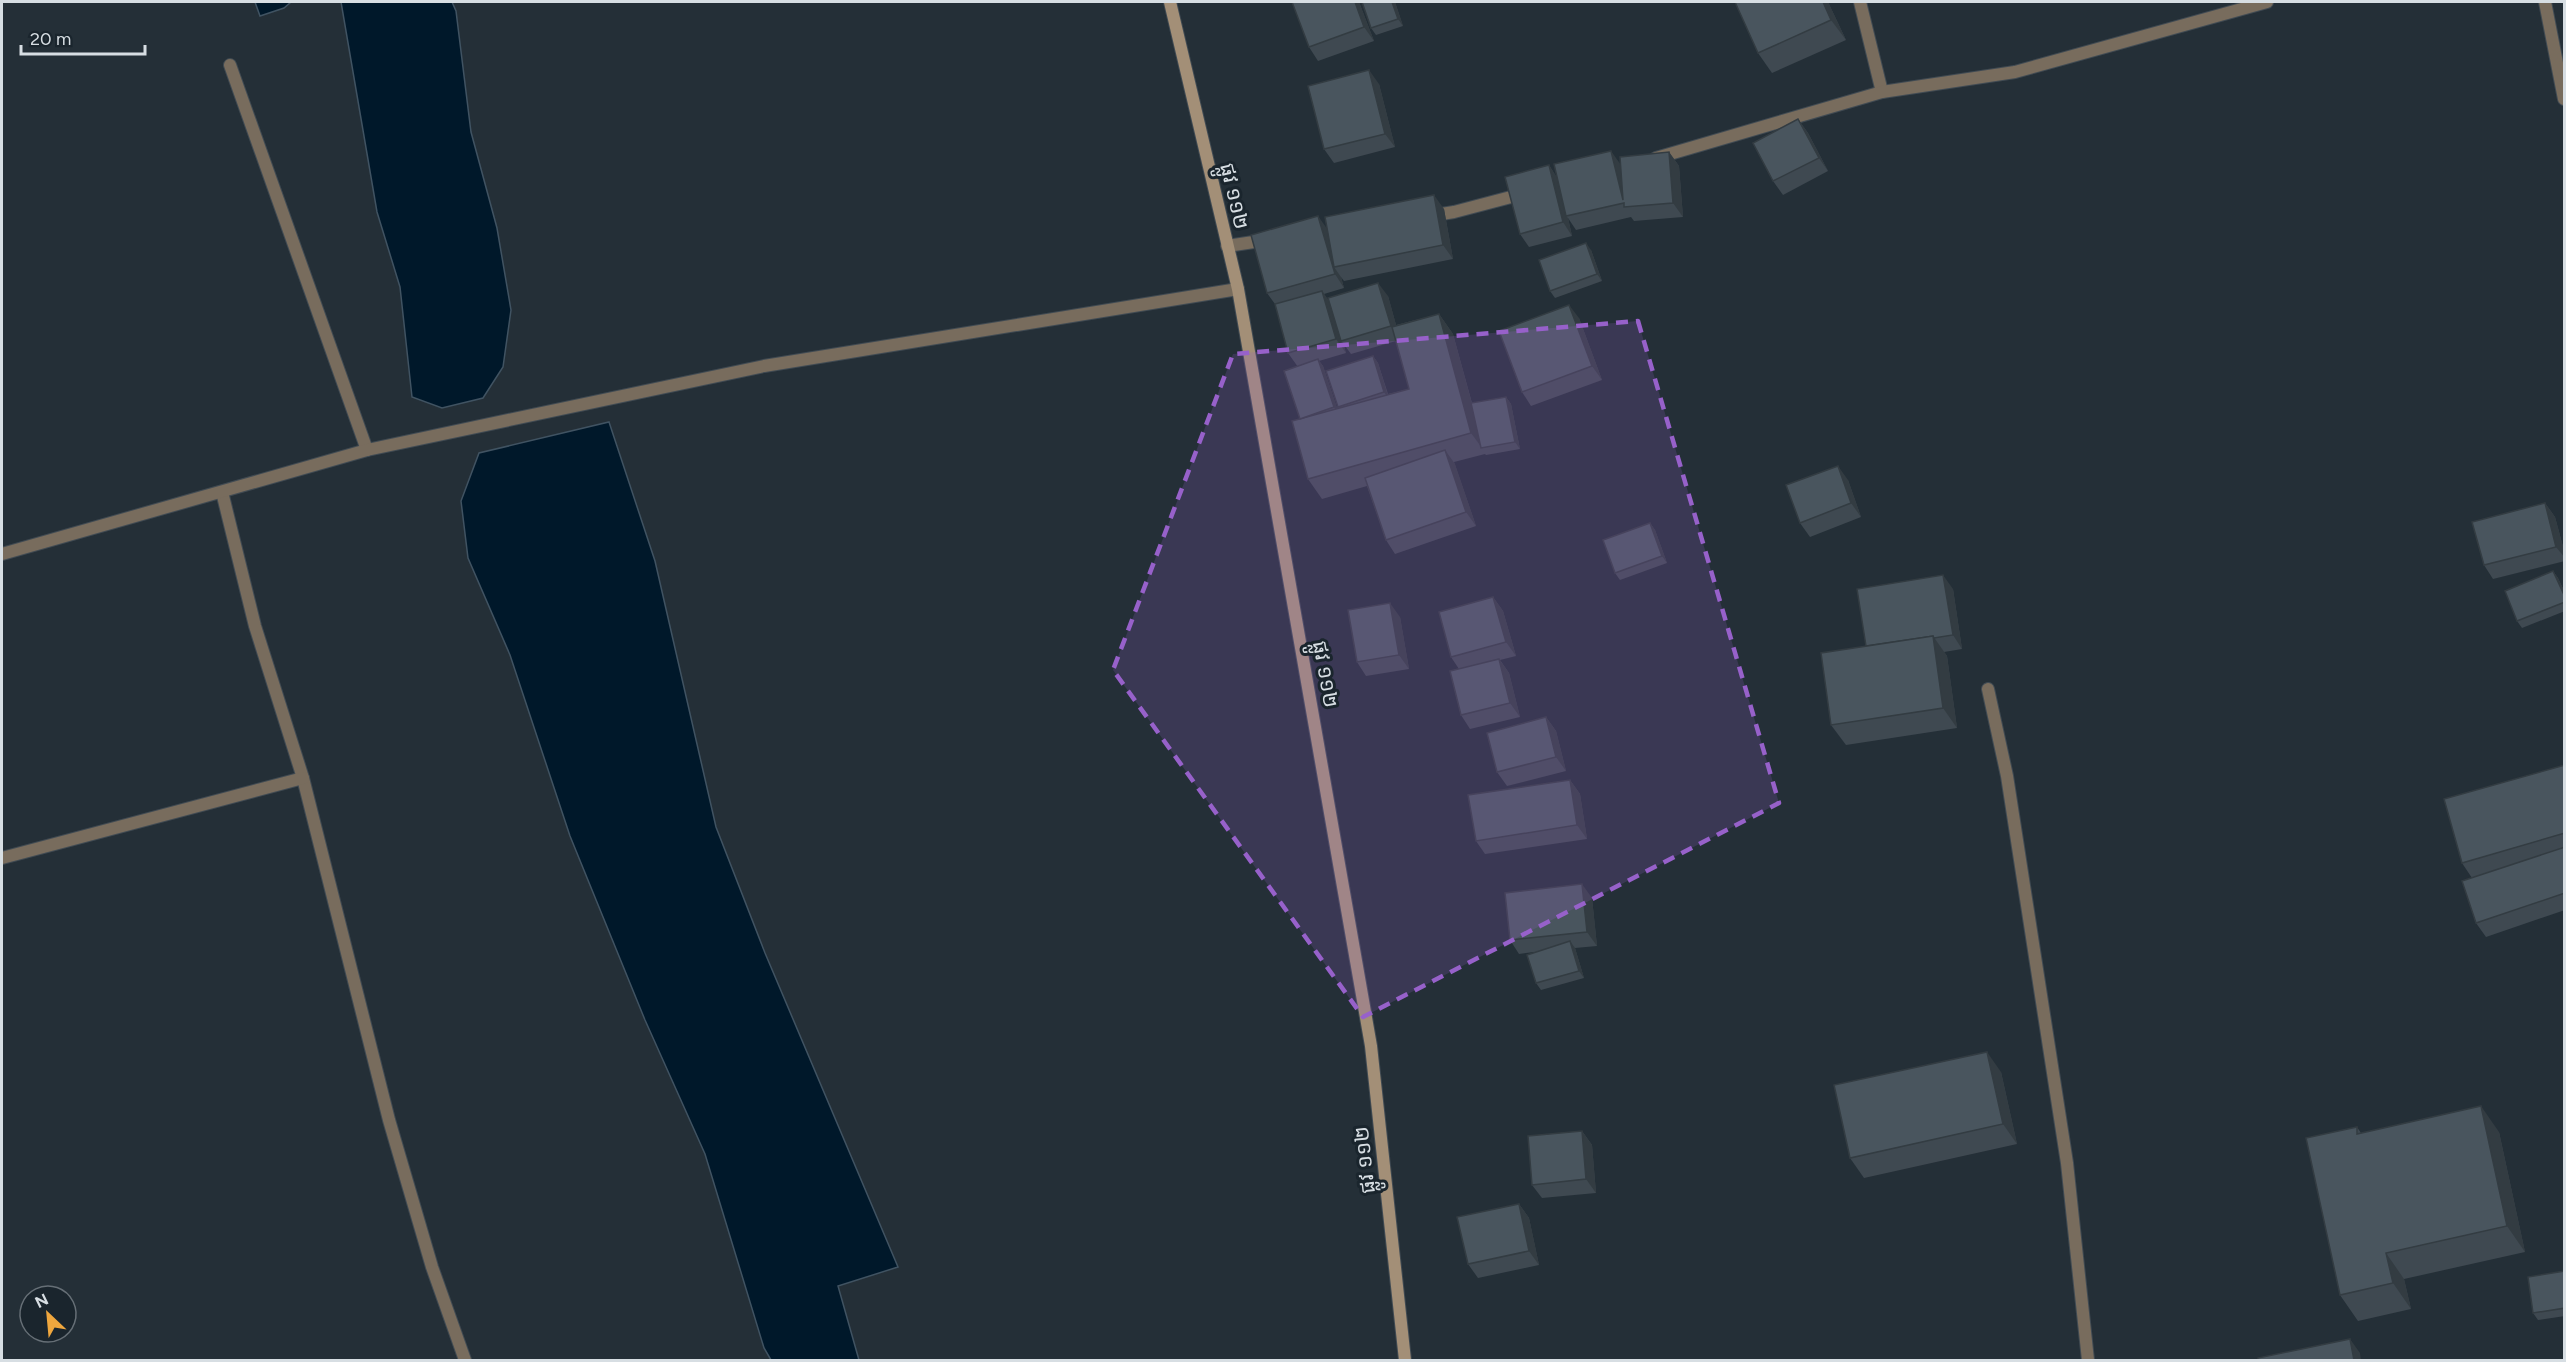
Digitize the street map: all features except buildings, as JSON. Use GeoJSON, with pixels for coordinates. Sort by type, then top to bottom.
{"type":"FeatureCollection","features":[{"type":"Feature","properties":{"kind":"street","name":"ផ្លូវ ១១២"},"geometry":{"type":"LineString","coordinates":[[1170,2],[1238,290],[1371,1046],[1405,1360]]}},
{"type":"Feature","properties":{"kind":"street"},"geometry":{"type":"LineString","coordinates":[[1860,2],[1882,92]]}},
{"type":"Feature","properties":{"kind":"street"},"geometry":{"type":"LineString","coordinates":[[1647,160],[1882,92],[2015,72],[2267,2]]}},
{"type":"Feature","properties":{"kind":"street"},"geometry":{"type":"LineString","coordinates":[[2545,2],[2565,99]]}},
{"type":"Feature","properties":{"kind":"street"},"geometry":{"type":"LineString","coordinates":[[230,65],[367,450]]}},
{"type":"Feature","properties":{"kind":"street"},"geometry":{"type":"LineString","coordinates":[[1420,217],[1454,212],[1534,191]]}},
{"type":"Feature","properties":{"kind":"street"},"geometry":{"type":"LineString","coordinates":[[1227,246],[1284,238]]}},
{"type":"Feature","properties":{"kind":"street"},"geometry":{"type":"LineString","coordinates":[[2,554],[367,450],[764,366],[1238,290]]}},
{"type":"Feature","properties":{"kind":"street"},"geometry":{"type":"LineString","coordinates":[[222,492],[255,626],[303,778],[389,1120],[432,1267],[465,1360]]}},
{"type":"Feature","properties":{"kind":"street"},"geometry":{"type":"LineString","coordinates":[[1988,688],[2008,788],[2067,1163],[2088,1360]]}},
{"type":"Feature","properties":{"kind":"street"},"geometry":{"type":"LineString","coordinates":[[2,858],[303,778]]}},
{"type":"Feature","properties":{"kind":"highlighted area"},"geometry":{"type":"Polygon","coordinates":[[[1638,321],[1779,803],[1363,1017],[1113,670],[1233,354],[1638,321]]]}},
{"type":"Feature","properties":{"kind":"water"},"geometry":{"type":"Polygon","coordinates":[[[255,2],[291,2],[284,8],[260,16],[255,2]]]}},
{"type":"Feature","properties":{"kind":"water"},"geometry":{"type":"Polygon","coordinates":[[[341,2],[452,2],[456,11],[471,132],[497,228],[511,310],[503,367],[483,398],[442,408],[412,397],[400,287],[377,212],[341,2]]]}},
{"type":"Feature","properties":{"kind":"water"},"geometry":{"type":"Polygon","coordinates":[[[609,422],[655,561],[716,827],[765,953],[898,1267],[838,1286],[859,1360],[771,1360],[764,1348],[705,1154],[645,1020],[570,836],[510,655],[468,558],[461,501],[479,453],[609,422]]]}}]}
